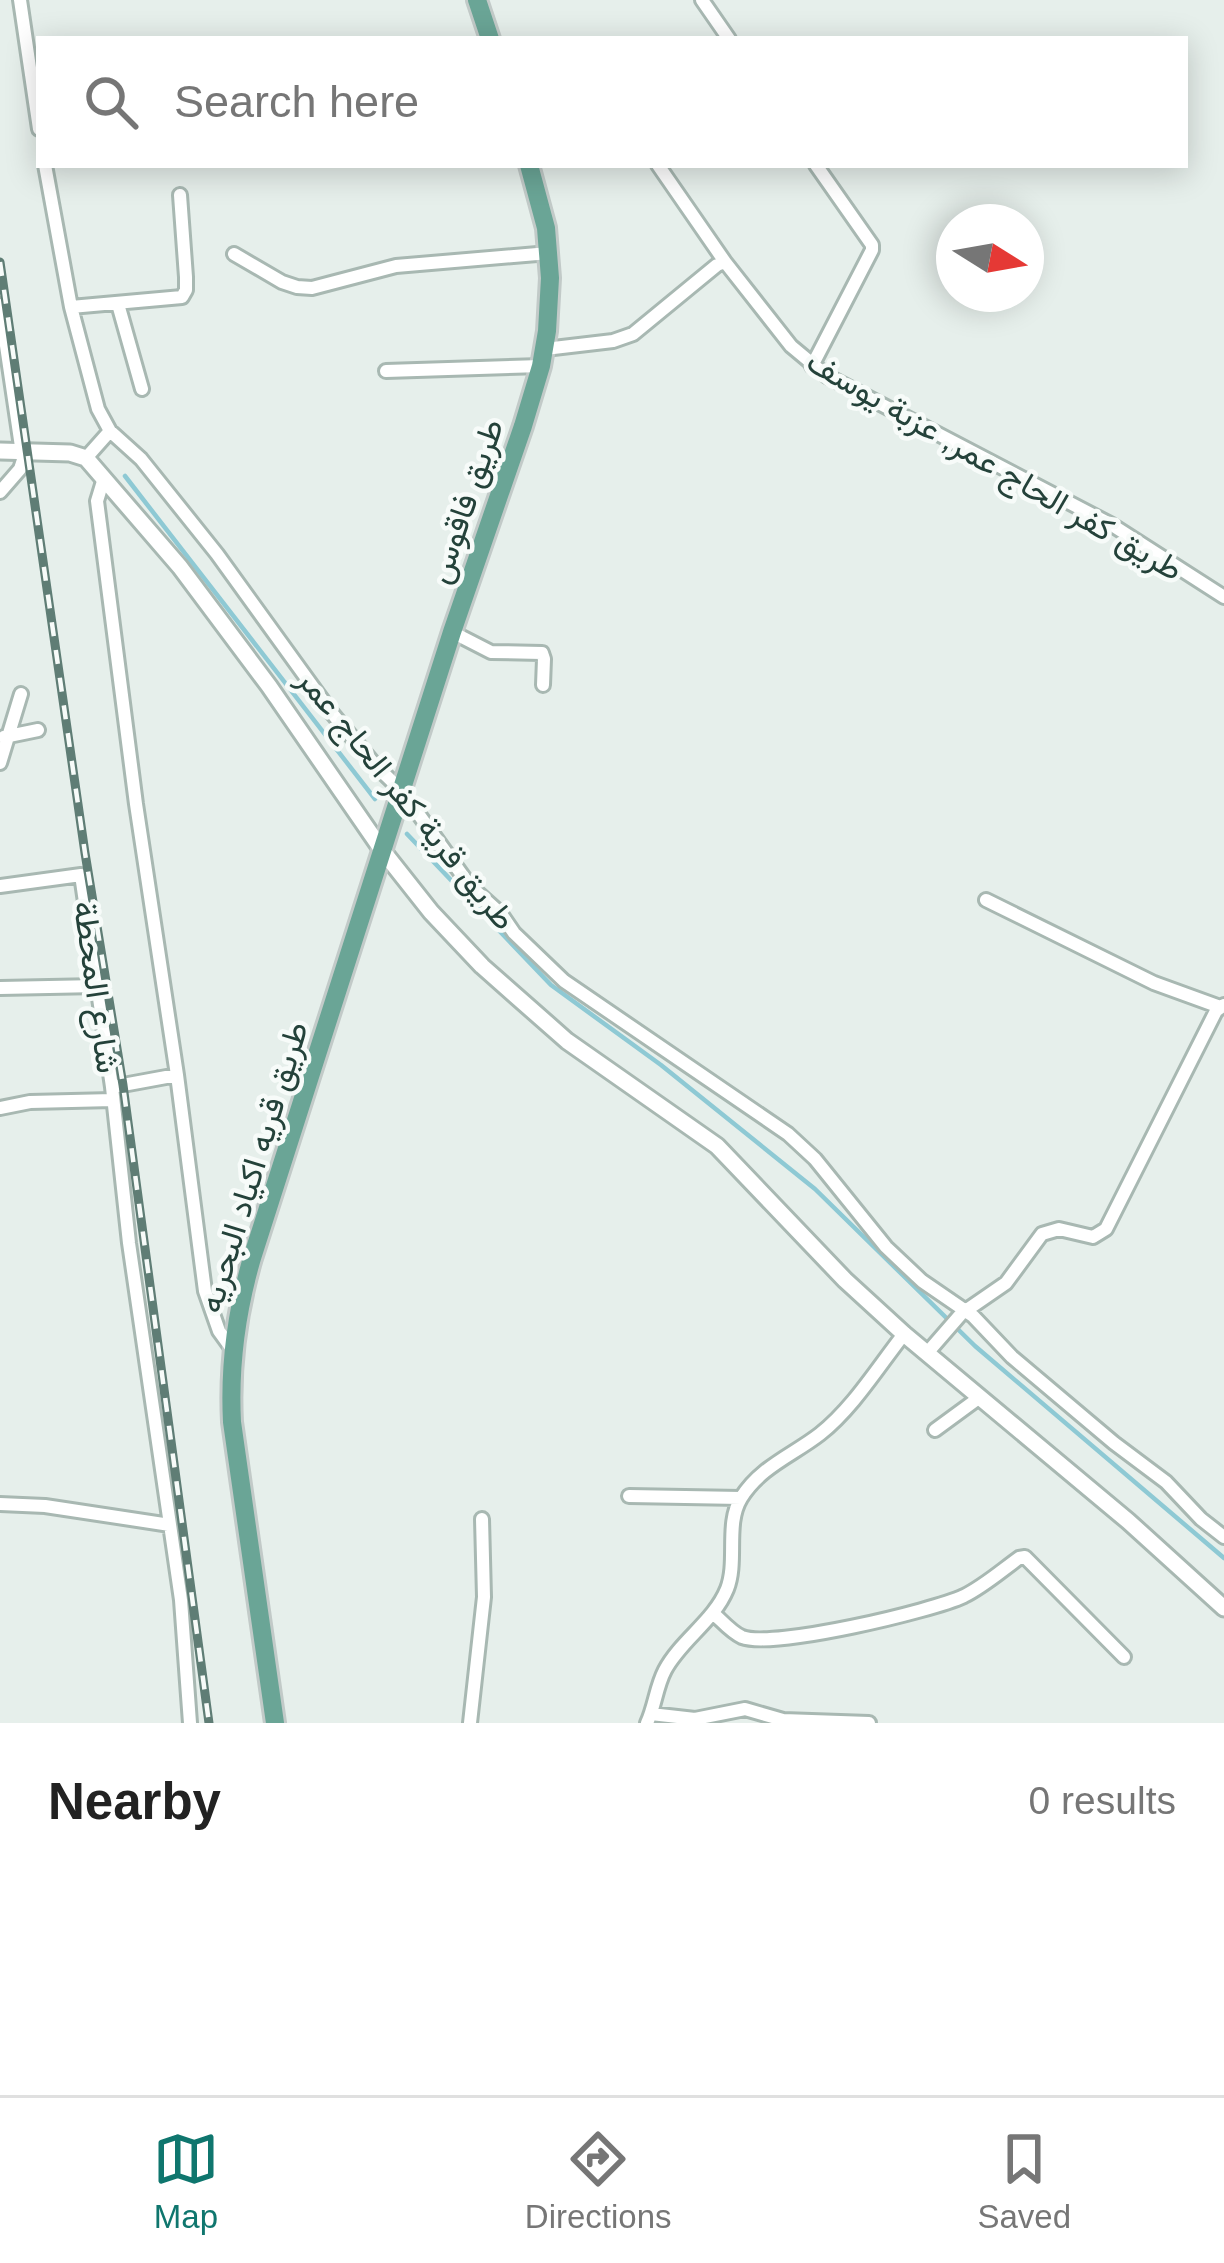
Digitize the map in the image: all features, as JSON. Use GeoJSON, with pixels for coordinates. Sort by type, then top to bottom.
{"type":"FeatureCollection","features":[{"type":"Feature","properties":{"kind":"main road"},"geometry":{"type":"LineString","coordinates":[[477,0],[489,36]]}},
{"type":"Feature","properties":{"kind":"main road","name":"طريق فاقوس"},"geometry":{"type":"LineString","coordinates":[[382,850],[543,358],[550,304],[549,253],[530,168]]}},
{"type":"Feature","properties":{"kind":"main road","name":"طريق قريه اكياد البحريه"},"geometry":{"type":"LineString","coordinates":[[275,1723],[232,1422],[232,1348],[252,1258],[382,850]]}},
{"type":"Feature","properties":{"kind":"street"},"geometry":{"type":"LineString","coordinates":[[20,0],[33,51],[36,90]]}},
{"type":"Feature","properties":{"kind":"street"},"geometry":{"type":"LineString","coordinates":[[702,0],[727,36]]}},
{"type":"Feature","properties":{"kind":"street","name":"طريق قرية كفر الحاج عمر"},"geometry":{"type":"LineString","coordinates":[[46,168],[71,307],[98,409],[110,431],[141,459],[217,554],[331,712],[402,790],[470,886],[550,970],[788,1134],[886,1247],[932,1290],[1166,1482],[1224,1537]]}},
{"type":"Feature","properties":{"kind":"street","name":"طريق كفر الحاج عمر, عزبة يوسف"},"geometry":{"type":"LineString","coordinates":[[660,168],[779,333],[812,366],[855,393],[1112,525],[1224,597]]}},
{"type":"Feature","properties":{"kind":"street"},"geometry":{"type":"LineString","coordinates":[[812,366],[872,250],[818,168]]}},
{"type":"Feature","properties":{"kind":"street"},"geometry":{"type":"LineString","coordinates":[[71,307],[182,297],[186,277],[180,196]]}},
{"type":"Feature","properties":{"kind":"street"},"geometry":{"type":"LineString","coordinates":[[233,254],[282,282],[312,288],[396,266],[549,253]]}},
{"type":"Feature","properties":{"kind":"street"},"geometry":{"type":"LineString","coordinates":[[386,371],[543,358],[633,334],[725,262]]}},
{"type":"Feature","properties":{"kind":"street"},"geometry":{"type":"LineString","coordinates":[[118,304],[142,389]]}},
{"type":"Feature","properties":{"kind":"street"},"geometry":{"type":"LineString","coordinates":[[0,305],[22,452],[20,469],[1,488]]}},
{"type":"Feature","properties":{"kind":"street"},"geometry":{"type":"LineString","coordinates":[[0,451],[70,453],[86,458],[110,431]]}},
{"type":"Feature","properties":{"kind":"street","name":"طريق قرية كفر الحاج عمر"},"geometry":{"type":"LineString","coordinates":[[86,458],[180,567],[431,912],[509,992],[567,1041],[717,1147],[904,1334],[932,1346],[980,1396],[1224,1608]]}},
{"type":"Feature","properties":{"kind":"street"},"geometry":{"type":"LineString","coordinates":[[104,478],[97,501],[205,1291],[219,1331],[232,1348]]}},
{"type":"Feature","properties":{"kind":"street"},"geometry":{"type":"LineString","coordinates":[[452,632],[491,652],[542,653],[544,686]]}},
{"type":"Feature","properties":{"kind":"street"},"geometry":{"type":"LineString","coordinates":[[0,764],[4,738],[21,694]]}},
{"type":"Feature","properties":{"kind":"street"},"geometry":{"type":"LineString","coordinates":[[4,738],[38,730]]}},
{"type":"Feature","properties":{"kind":"street","name":"شارع المحطة"},"geometry":{"type":"LineString","coordinates":[[0,886],[81,874],[181,1600],[190,1723]]}},
{"type":"Feature","properties":{"kind":"street"},"geometry":{"type":"LineString","coordinates":[[932,1346],[964,1312],[1006,1283],[1042,1234],[1059,1229],[1094,1237],[1106,1229],[1222,1006],[1154,982],[986,900]]}},
{"type":"Feature","properties":{"kind":"street"},"geometry":{"type":"LineString","coordinates":[[0,988],[98,986]]}},
{"type":"Feature","properties":{"kind":"street"},"geometry":{"type":"LineString","coordinates":[[0,1108],[112,1093],[177,1076]]}},
{"type":"Feature","properties":{"kind":"street"},"geometry":{"type":"LineString","coordinates":[[869,1723],[783,1720],[745,1709],[694,1719],[649,1718],[664,1671],[726,1592],[741,1498],[763,1472],[840,1415],[904,1334]]}},
{"type":"Feature","properties":{"kind":"street"},"geometry":{"type":"LineString","coordinates":[[935,1430],[980,1396]]}},
{"type":"Feature","properties":{"kind":"street"},"geometry":{"type":"LineString","coordinates":[[628,1496],[741,1498]]}},
{"type":"Feature","properties":{"kind":"street"},"geometry":{"type":"LineString","coordinates":[[0,1504],[45,1506],[170,1526]]}},
{"type":"Feature","properties":{"kind":"street"},"geometry":{"type":"LineString","coordinates":[[470,1723],[484,1597],[482,1519]]}},
{"type":"Feature","properties":{"kind":"street"},"geometry":{"type":"LineString","coordinates":[[713,1613],[744,1638],[769,1640],[829,1631],[959,1598],[1025,1557],[1124,1657]]}},
{"type":"Feature","properties":{"kind":"waterway"},"geometry":{"type":"LineString","coordinates":[[125,476],[375,799]]}},
{"type":"Feature","properties":{"kind":"waterway"},"geometry":{"type":"LineString","coordinates":[[407,834],[551,985],[661,1065],[815,1189],[975,1346],[1224,1558]]}},
{"type":"Feature","properties":{"kind":"railway"},"geometry":{"type":"LineString","coordinates":[[0,262],[123,1085],[209,1723]]}}]}
